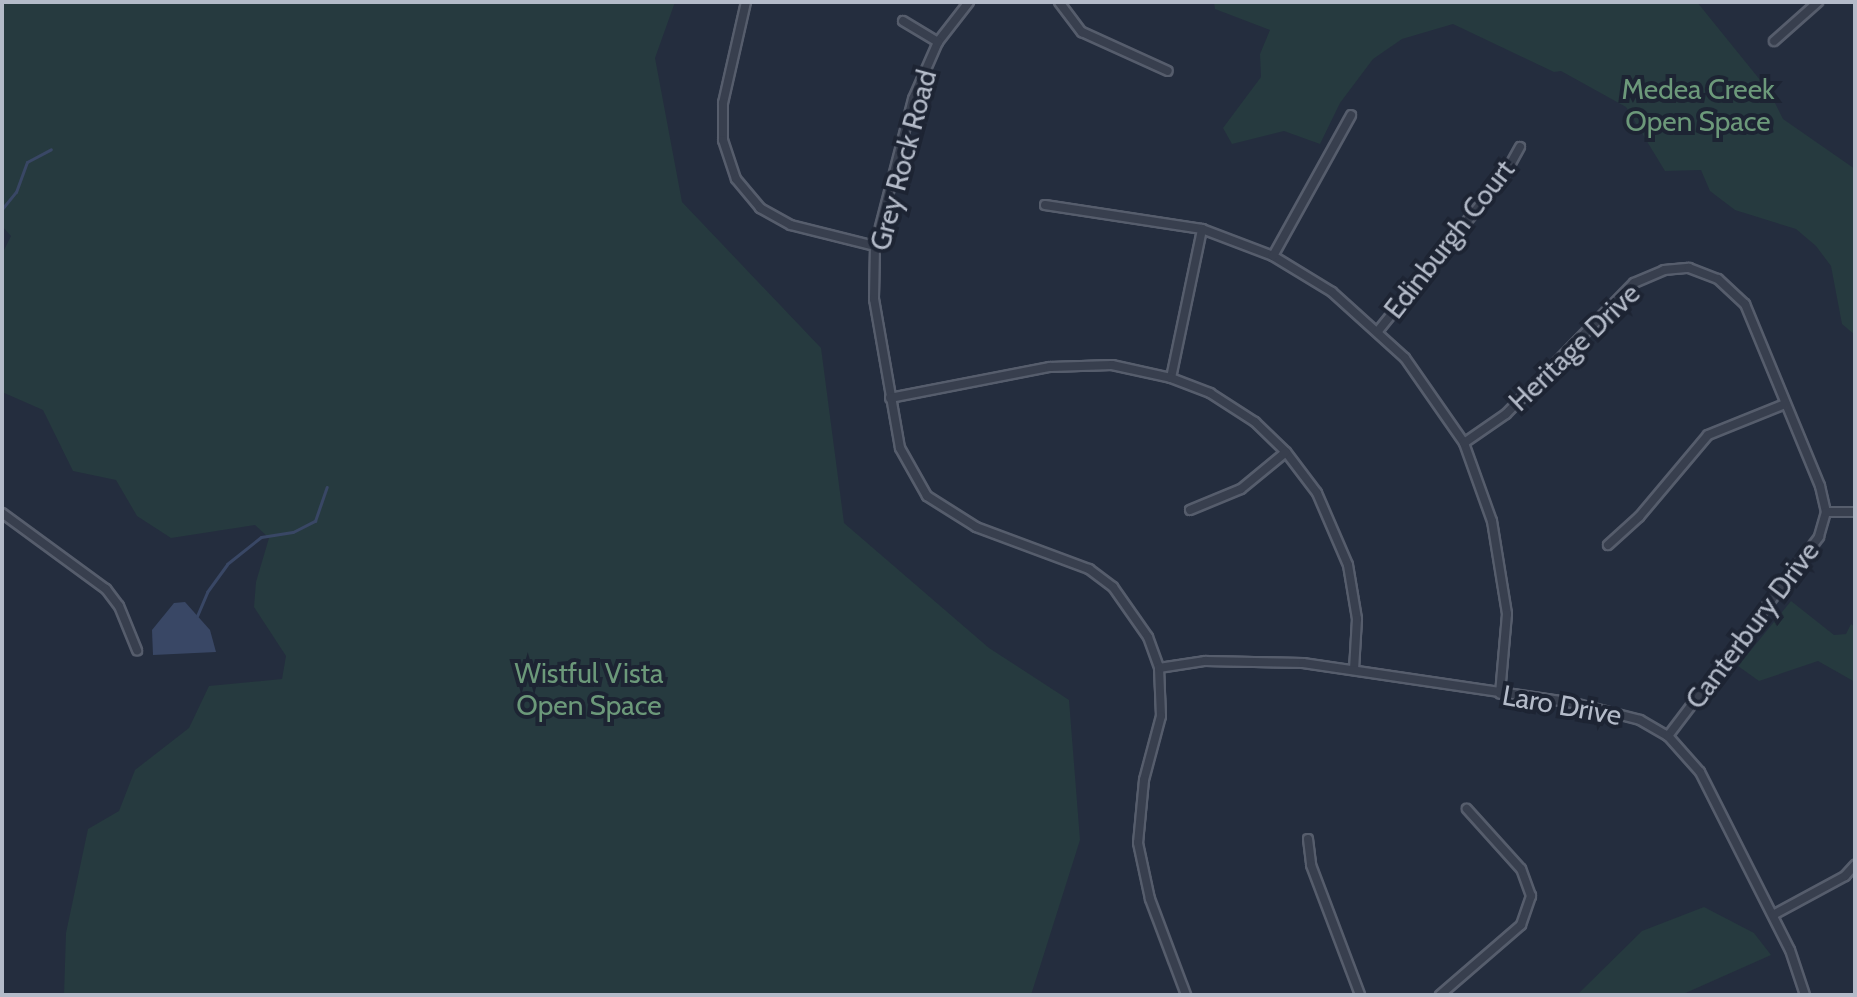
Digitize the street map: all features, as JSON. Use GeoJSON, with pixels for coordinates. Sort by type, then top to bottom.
{"type":"FeatureCollection","features":[{"type":"Feature","properties":{"kind":"street"},"geometry":{"type":"LineString","coordinates":[[746,2],[723,103],[723,140],[736,179],[760,208],[791,225],[875,246]]}},
{"type":"Feature","properties":{"kind":"street","name":"Grey Rock Road"},"geometry":{"type":"LineString","coordinates":[[969,2],[938,42],[913,99],[875,246],[874,299],[900,448],[927,496],[976,527],[1089,569],[1113,587],[1148,637],[1159,668],[1161,716],[1144,780],[1138,843],[1150,899],[1186,995]]}},
{"type":"Feature","properties":{"kind":"street"},"geometry":{"type":"LineString","coordinates":[[1059,2],[1082,32],[1168,71]]}},
{"type":"Feature","properties":{"kind":"street"},"geometry":{"type":"LineString","coordinates":[[1774,41],[1818,2]]}},
{"type":"Feature","properties":{"kind":"street"},"geometry":{"type":"LineString","coordinates":[[903,21],[938,42]]}},
{"type":"Feature","properties":{"kind":"street"},"geometry":{"type":"LineString","coordinates":[[1273,256],[1351,115]]}},
{"type":"Feature","properties":{"kind":"street","name":"Edinburgh Court"},"geometry":{"type":"LineString","coordinates":[[1378,331],[1505,174],[1520,147]]}},
{"type":"Feature","properties":{"kind":"street"},"geometry":{"type":"LineString","coordinates":[[1045,205],[1202,229],[1273,256],[1332,292],[1405,358],[1464,443],[1492,521],[1507,614],[1500,694]]}},
{"type":"Feature","properties":{"kind":"street"},"geometry":{"type":"LineString","coordinates":[[1171,378],[1202,229]]}},
{"type":"Feature","properties":{"kind":"street","name":"Canterbury Drive"},"geometry":{"type":"LineString","coordinates":[[1668,736],[1819,537],[1826,512],[1820,486],[1745,304],[1718,279],[1689,268]]}},
{"type":"Feature","properties":{"kind":"street","name":"Heritage Drive"},"geometry":{"type":"LineString","coordinates":[[1464,443],[1506,414],[1634,283],[1664,270],[1689,268]]}},
{"type":"Feature","properties":{"kind":"street"},"geometry":{"type":"LineString","coordinates":[[890,398],[1050,367],[1112,365],[1171,378],[1210,393],[1255,422],[1286,452],[1317,493],[1348,565],[1357,619],[1354,669]]}},
{"type":"Feature","properties":{"kind":"street"},"geometry":{"type":"LineString","coordinates":[[1608,545],[1639,517],[1708,435],[1785,404]]}},
{"type":"Feature","properties":{"kind":"street"},"geometry":{"type":"LineString","coordinates":[[1190,510],[1241,489],[1286,452]]}},
{"type":"Feature","properties":{"kind":"street"},"geometry":{"type":"LineString","coordinates":[[1826,512],[1855,512]]}},
{"type":"Feature","properties":{"kind":"street"},"geometry":{"type":"LineString","coordinates":[[2,513],[106,589],[119,606],[137,650]]}},
{"type":"Feature","properties":{"kind":"street","name":"Laro Drive"},"geometry":{"type":"LineString","coordinates":[[1159,668],[1205,661],[1253,660],[1354,669],[1606,709],[1640,720],[1668,736],[1700,772],[1773,915],[1796,964],[1805,995]]}},
{"type":"Feature","properties":{"kind":"street"},"geometry":{"type":"LineString","coordinates":[[1440,995],[1521,925],[1531,896],[1521,869],[1467,809]]}},
{"type":"Feature","properties":{"kind":"street"},"geometry":{"type":"LineString","coordinates":[[1308,839],[1311,865],[1360,995]]}},
{"type":"Feature","properties":{"kind":"street"},"geometry":{"type":"LineString","coordinates":[[1773,915],[1845,876],[1855,865]]}},
{"type":"Feature","properties":{"kind":"green space","name":"Wistful Vista Open Space"},"geometry":{"type":"Polygon","coordinates":[[[2,2],[675,2],[655,58],[682,202],[821,348],[844,523],[989,648],[1069,700],[1080,840],[1031,995],[64,995],[66,933],[88,829],[119,811],[135,770],[189,728],[209,686],[282,679],[286,656],[254,607],[256,582],[269,538],[255,525],[171,538],[137,516],[116,480],[73,471],[43,410],[2,392],[2,254],[11,236],[2,226],[2,2]]]}},
{"type":"Feature","properties":{"kind":"green space","name":"Medea Creek Open Space"},"geometry":{"type":"Polygon","coordinates":[[[1214,2],[1697,2],[1769,91],[1783,119],[1855,169],[1855,335],[1842,324],[1831,266],[1816,246],[1796,229],[1735,210],[1710,191],[1701,170],[1665,171],[1626,107],[1561,71],[1554,72],[1453,24],[1402,39],[1373,59],[1340,103],[1320,144],[1284,131],[1232,144],[1223,128],[1261,77],[1260,54],[1270,30],[1215,9],[1214,2]]]}},
{"type":"Feature","properties":{"kind":"green space"},"geometry":{"type":"Polygon","coordinates":[[[1791,601],[1834,635],[1846,634],[1851,624],[1855,627],[1855,682],[1818,661],[1759,681],[1738,666],[1791,601]]]}},
{"type":"Feature","properties":{"kind":"green space"},"geometry":{"type":"Polygon","coordinates":[[[1704,907],[1754,933],[1771,955],[1681,995],[1577,995],[1642,931],[1704,907]]]}},
{"type":"Feature","properties":{"kind":"water"},"geometry":{"type":"Polygon","coordinates":[[[185,602],[210,630],[216,652],[153,655],[152,630],[174,603],[185,602]]]}},
{"type":"Feature","properties":{"kind":"waterway"},"geometry":{"type":"LineString","coordinates":[[2,209],[16,192],[27,162],[51,149]]}},
{"type":"Feature","properties":{"kind":"waterway"},"geometry":{"type":"LineString","coordinates":[[197,616],[207,592],[227,564],[261,537],[293,532],[315,521],[327,487]]}}]}
